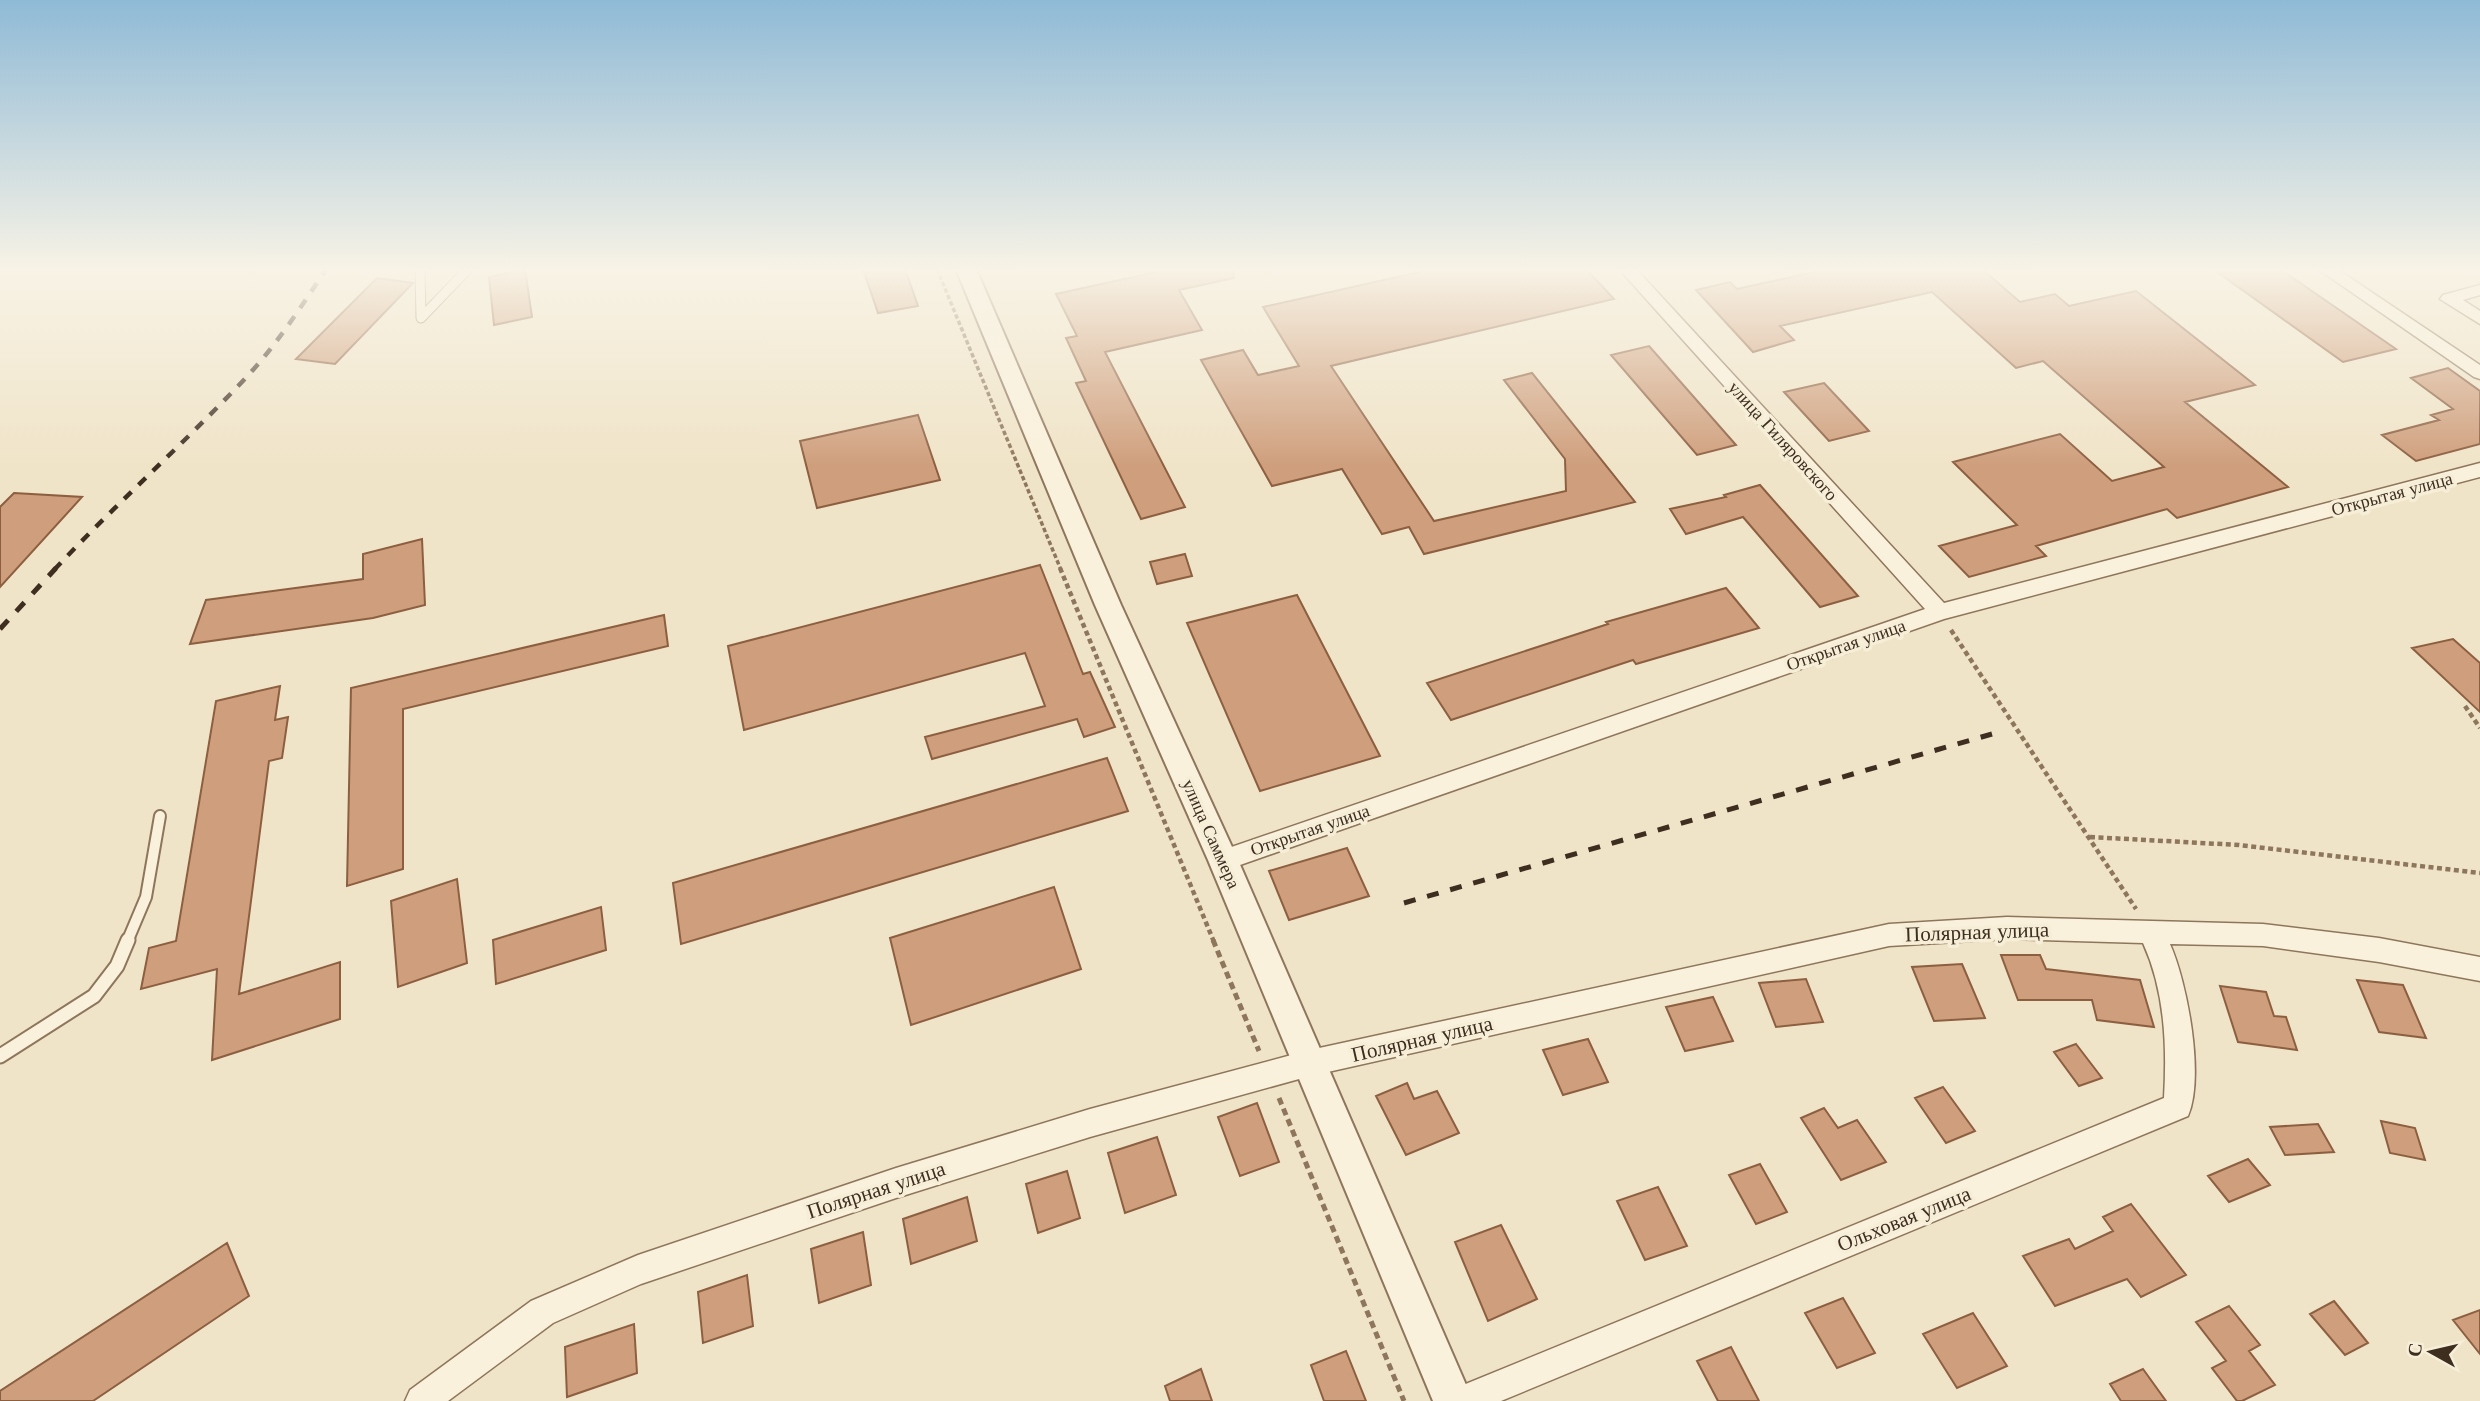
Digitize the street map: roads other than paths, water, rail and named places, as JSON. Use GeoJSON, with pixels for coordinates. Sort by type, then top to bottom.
{"type":"FeatureCollection","features":[{"type":"Feature","properties":{"kind":"street","name":"улица Саммера"},"geometry":{"type":"LineString","coordinates":[[994,334],[1108,605],[1223,860],[1453,1401]]}},
{"type":"Feature","properties":{"kind":"street","name":"улица Гиляровского"},"geometry":{"type":"LineString","coordinates":[[1687,334],[1940,612]]}},
{"type":"Feature","properties":{"kind":"street"},"geometry":{"type":"LineString","coordinates":[[2423,334],[2480,373]]}},
{"type":"Feature","properties":{"kind":"street","name":"Открытая улица"},"geometry":{"type":"LineString","coordinates":[[1223,860],[1940,612],[2480,470]]}},
{"type":"Feature","properties":{"kind":"street","name":"Полярная улица"},"geometry":{"type":"LineString","coordinates":[[421,1401],[542,1312],[638,1270],[748,1231],[1077,1127],[1310,1063],[1889,935],[2007,928],[2263,935],[2379,950],[2480,969]]}},
{"type":"Feature","properties":{"kind":"street","name":"Ольховая улица"},"geometry":{"type":"LineString","coordinates":[[1462,1401],[2178,1107],[2181,1059],[2175,1010],[2161,951],[2150,930]]}},
{"type":"Feature","properties":{"kind":"lane"},"geometry":{"type":"LineString","coordinates":[[0,1056],[94,996],[117,966],[146,897],[160,816]]}},
{"type":"Feature","properties":{"kind":"railway"},"geometry":{"type":"LineString","coordinates":[[54,570],[217,408],[282,334]]}},
{"type":"Feature","properties":{"kind":"railway"},"geometry":{"type":"LineString","coordinates":[[0,629],[56,568]]}},
{"type":"Feature","properties":{"kind":"railway"},"geometry":{"type":"LineString","coordinates":[[1404,903],[1992,734]]}}]}
